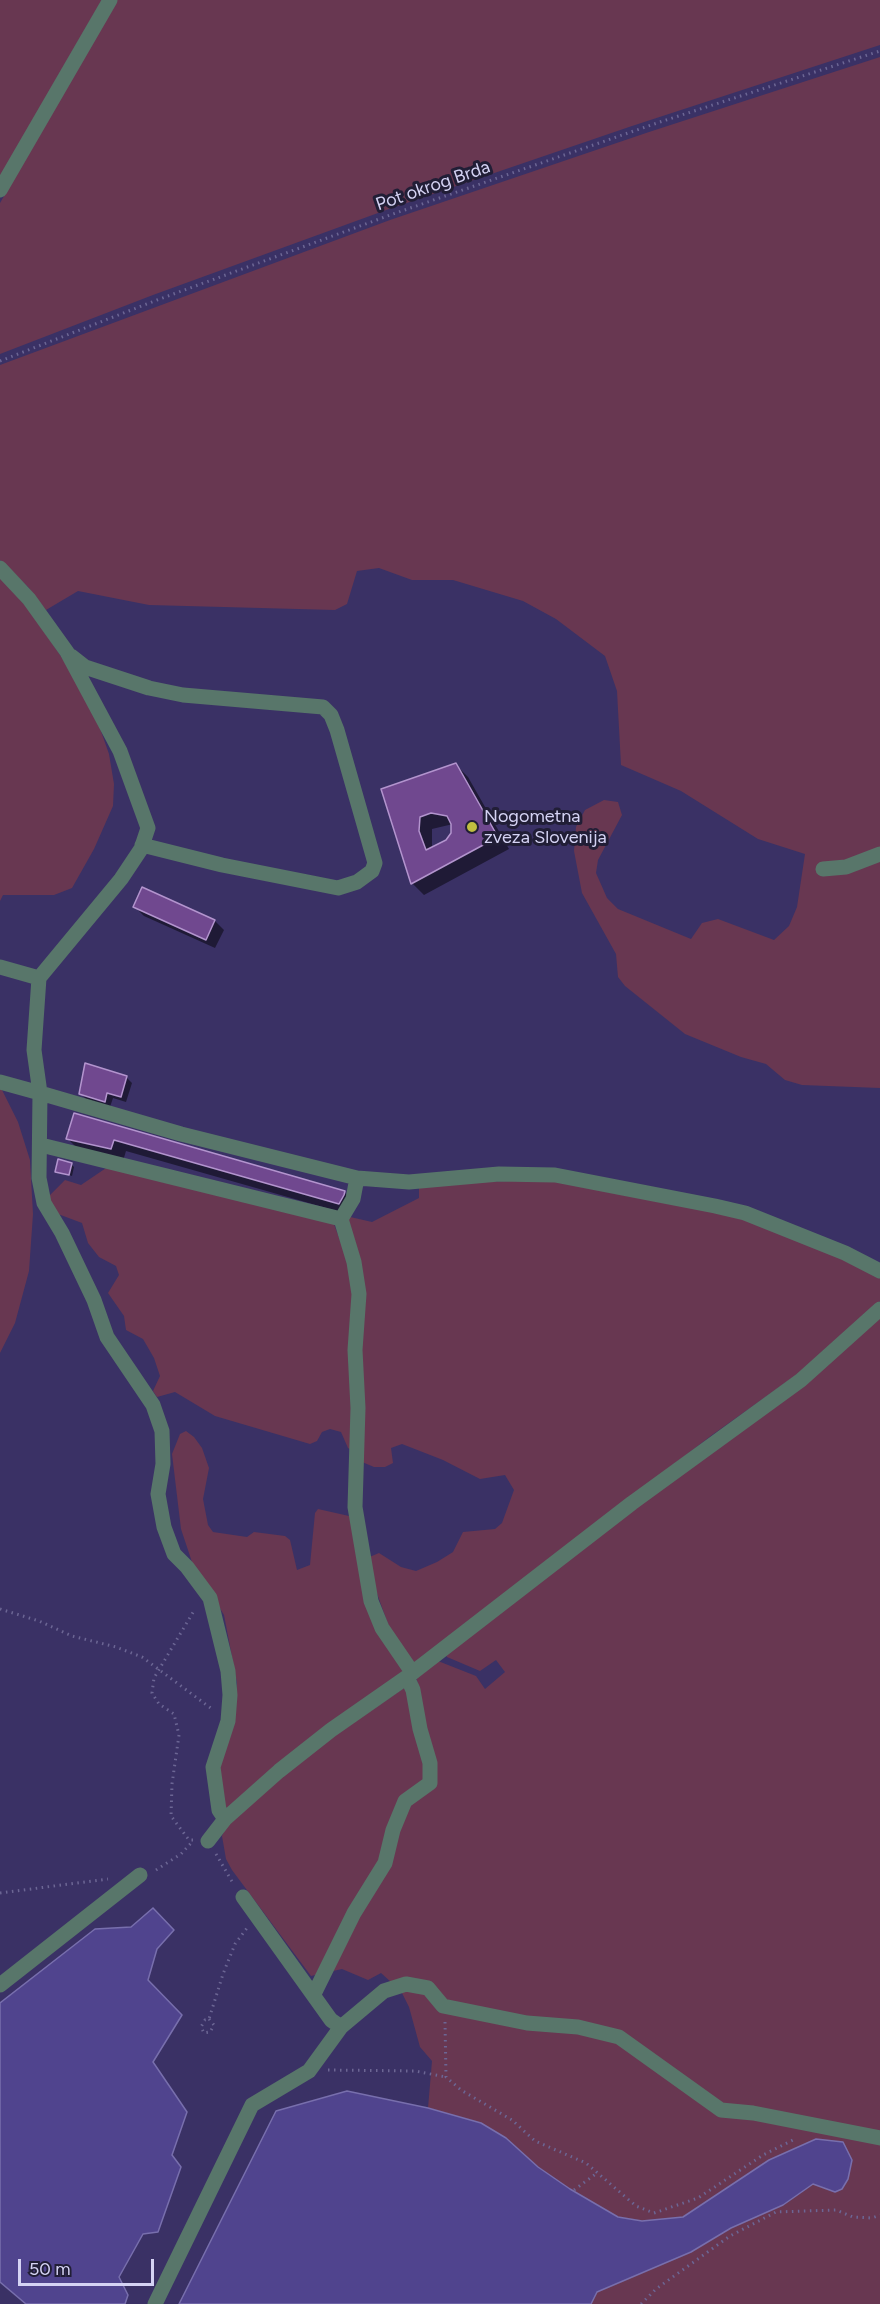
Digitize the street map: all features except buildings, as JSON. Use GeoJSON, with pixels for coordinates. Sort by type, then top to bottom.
{"type":"FeatureCollection","features":[{"type":"Feature","properties":{"kind":"street"},"geometry":{"type":"LineString","coordinates":[[0,190],[110,0]]}},
{"type":"Feature","properties":{"kind":"street"},"geometry":{"type":"LineString","coordinates":[[0,568],[29,599],[67,652],[120,751],[148,828],[142,845],[121,879],[39,978],[34,1050],[40,1093],[39,1178],[44,1203],[63,1233],[94,1300],[106,1337],[153,1405],[162,1431],[163,1464],[158,1494],[164,1527],[174,1554],[187,1567],[210,1598],[228,1671],[230,1695],[228,1721],[213,1767],[219,1810],[225,1819]]}},
{"type":"Feature","properties":{"kind":"street"},"geometry":{"type":"LineString","coordinates":[[67,652],[85,667],[149,688],[183,694],[322,707],[331,715],[337,730],[375,863],[372,871],[357,882],[338,888],[222,865],[142,845]]}},
{"type":"Feature","properties":{"kind":"street"},"geometry":{"type":"LineString","coordinates":[[823,869],[846,867],[880,854]]}},
{"type":"Feature","properties":{"kind":"street"},"geometry":{"type":"LineString","coordinates":[[0,967],[39,978]]}},
{"type":"Feature","properties":{"kind":"street"},"geometry":{"type":"LineString","coordinates":[[0,1082],[181,1134],[357,1178],[409,1182],[499,1174],[555,1175],[625,1187],[745,1213],[845,1253],[880,1271]]}},
{"type":"Feature","properties":{"kind":"street"},"geometry":{"type":"LineString","coordinates":[[41,1145],[341,1219]]}},
{"type":"Feature","properties":{"kind":"street"},"geometry":{"type":"LineString","coordinates":[[314,1994],[354,1913],[385,1863],[393,1830],[405,1801],[430,1783],[430,1763],[420,1729],[409,1675],[382,1629],[371,1601],[355,1507],[358,1408],[355,1350],[359,1294],[354,1262],[341,1219],[353,1199],[357,1178]]}},
{"type":"Feature","properties":{"kind":"street"},"geometry":{"type":"LineString","coordinates":[[201,1840],[279,1771],[331,1730],[409,1675],[632,1503],[801,1380],[880,1309]]}},
{"type":"Feature","properties":{"kind":"street"},"geometry":{"type":"LineString","coordinates":[[0,1985],[140,1875]]}},
{"type":"Feature","properties":{"kind":"street"},"geometry":{"type":"LineString","coordinates":[[243,1897],[331,2020],[341,2027]]}},
{"type":"Feature","properties":{"kind":"street"},"geometry":{"type":"LineString","coordinates":[[155,2304],[252,2105],[309,2071],[341,2027],[384,1991],[406,1984],[428,1988],[443,2006],[527,2023],[578,2027],[619,2037],[722,2110],[753,2113],[880,2138]]}},
{"type":"Feature","properties":{"kind":"path","name":"Pot okrog Brda"},"geometry":{"type":"LineString","coordinates":[[0,361],[157,300],[393,214],[660,122],[880,51]]}},
{"type":"Feature","properties":{"kind":"path"},"geometry":{"type":"LineString","coordinates":[[200,1604],[154,1678],[152,1693],[159,1704],[174,1714],[179,1735],[172,1784],[171,1816],[189,1840],[201,1840]]}},
{"type":"Feature","properties":{"kind":"path"},"geometry":{"type":"LineString","coordinates":[[0,1609],[39,1621],[72,1636],[116,1647],[142,1657],[228,1721]]}},
{"type":"Feature","properties":{"kind":"path"},"geometry":{"type":"LineString","coordinates":[[0,1893],[140,1875],[160,1869],[201,1840]]}},
{"type":"Feature","properties":{"kind":"path"},"geometry":{"type":"LineString","coordinates":[[201,1840],[243,1897]]}},
{"type":"Feature","properties":{"kind":"path"},"geometry":{"type":"LineString","coordinates":[[209,2019],[214,2025],[210,2032],[204,2033],[201,2027],[205,2020],[209,2019],[235,1944],[257,1918]]}},
{"type":"Feature","properties":{"kind":"path"},"geometry":{"type":"LineString","coordinates":[[443,2006],[446,2077]]}},
{"type":"Feature","properties":{"kind":"path"},"geometry":{"type":"LineString","coordinates":[[309,2071],[415,2071],[446,2077],[461,2090],[512,2120],[535,2141],[586,2163],[636,2206],[654,2214],[698,2198],[763,2155],[800,2138]]}},
{"type":"Feature","properties":{"kind":"path"},"geometry":{"type":"LineString","coordinates":[[574,2190],[597,2173]]}},
{"type":"Feature","properties":{"kind":"path"},"geometry":{"type":"LineString","coordinates":[[641,2304],[656,2289],[730,2236],[776,2212],[836,2210],[853,2217],[872,2218],[880,2215]]}},
{"type":"Feature","properties":{"kind":"shaded area"},"geometry":{"type":"Polygon","coordinates":[[[0,0],[102,0],[0,177],[0,0]]]}},
{"type":"Feature","properties":{"kind":"shaded area"},"geometry":{"type":"Polygon","coordinates":[[[117,0],[880,0],[880,45],[389,209],[153,295],[0,354],[0,203],[117,0]]]}},
{"type":"Feature","properties":{"kind":"shaded area"},"geometry":{"type":"Polygon","coordinates":[[[880,57],[880,1088],[802,1085],[785,1080],[766,1064],[741,1057],[685,1034],[625,986],[618,977],[616,954],[582,893],[574,851],[576,827],[585,810],[604,800],[618,802],[622,815],[598,860],[596,873],[607,898],[618,909],[691,939],[702,923],[718,919],[774,940],[789,926],[797,907],[805,854],[758,839],[681,791],[621,765],[617,691],[605,656],[556,619],[523,601],[453,580],[412,580],[379,568],[357,571],[347,604],[335,610],[149,605],[78,591],[46,610],[28,587],[0,560],[0,365],[390,220],[880,57]]]}},
{"type":"Feature","properties":{"kind":"shaded area"},"geometry":{"type":"Polygon","coordinates":[[[0,576],[31,612],[75,677],[96,717],[109,754],[114,784],[113,806],[94,849],[72,888],[54,895],[3,895],[0,901],[0,576]]]}},
{"type":"Feature","properties":{"kind":"shaded area"},"geometry":{"type":"Polygon","coordinates":[[[0,1086],[18,1122],[30,1160],[33,1214],[29,1271],[15,1323],[0,1353],[0,1086]]]}},
{"type":"Feature","properties":{"kind":"shaded area"},"geometry":{"type":"Polygon","coordinates":[[[112,1164],[329,1211],[352,1272],[355,1453],[348,1448],[341,1432],[330,1429],[322,1432],[317,1441],[310,1444],[215,1416],[175,1392],[157,1397],[153,1391],[160,1376],[154,1358],[143,1339],[126,1330],[124,1316],[108,1293],[119,1275],[116,1266],[99,1257],[88,1243],[82,1223],[58,1214],[50,1201],[50,1195],[65,1180],[81,1185],[112,1164]]]}},
{"type":"Feature","properties":{"kind":"shaded area"},"geometry":{"type":"Polygon","coordinates":[[[546,1180],[743,1218],[846,1258],[877,1275],[880,1278],[880,1301],[802,1371],[712,1435],[414,1664],[386,1631],[367,1558],[379,1553],[401,1567],[416,1571],[437,1562],[453,1552],[463,1532],[495,1529],[502,1523],[514,1490],[505,1475],[480,1479],[443,1460],[402,1444],[391,1448],[393,1463],[385,1467],[374,1467],[362,1462],[363,1424],[346,1216],[372,1222],[419,1198],[419,1187],[439,1183],[546,1180]]]}},
{"type":"Feature","properties":{"kind":"shaded area"},"geometry":{"type":"Polygon","coordinates":[[[880,1316],[880,2304],[591,2304],[597,2292],[691,2252],[731,2228],[783,2205],[813,2184],[821,2186],[816,2139],[769,2160],[683,2217],[642,2221],[618,2217],[570,2189],[538,2167],[506,2138],[481,2123],[428,2108],[432,2061],[420,2047],[409,2007],[401,1991],[381,1973],[368,1980],[342,1969],[311,1976],[232,1870],[226,1859],[222,1836],[226,1826],[240,1811],[327,1740],[407,1686],[418,1684],[416,1677],[438,1661],[476,1676],[485,1689],[505,1672],[496,1660],[480,1671],[447,1657],[445,1653],[880,1316]]]}},
{"type":"Feature","properties":{"kind":"shaded area"},"geometry":{"type":"Polygon","coordinates":[[[186,1431],[202,1448],[209,1468],[203,1499],[208,1525],[213,1532],[247,1537],[254,1532],[285,1536],[290,1540],[297,1570],[310,1565],[315,1513],[318,1509],[349,1516],[405,1671],[216,1819],[215,1774],[232,1724],[237,1683],[224,1615],[192,1562],[181,1529],[172,1454],[180,1434],[186,1431]]]}},
{"type":"Feature","properties":{"kind":"shaded area"},"geometry":{"type":"Polygon","coordinates":[[[153,1908],[174,1930],[157,1949],[148,1980],[182,2015],[153,2062],[187,2112],[172,2155],[181,2167],[158,2232],[143,2234],[119,2277],[128,2295],[125,2304],[26,2304],[0,2282],[0,2003],[95,1929],[131,1927],[153,1908]]]}},
{"type":"Feature","properties":{"kind":"shaded area"},"geometry":{"type":"Polygon","coordinates":[[[347,2091],[428,2108],[481,2123],[506,2138],[538,2167],[570,2189],[618,2217],[642,2221],[683,2217],[769,2160],[816,2139],[843,2142],[852,2160],[848,2179],[842,2189],[835,2192],[813,2184],[783,2205],[731,2228],[691,2252],[597,2292],[591,2304],[179,2304],[276,2111],[347,2091]]]}},
{"type":"Feature","properties":{"kind":"place","name":"Nogometna zveza Slovenija"},"geometry":{"type":"Point","coordinates":[472,827]}}]}
